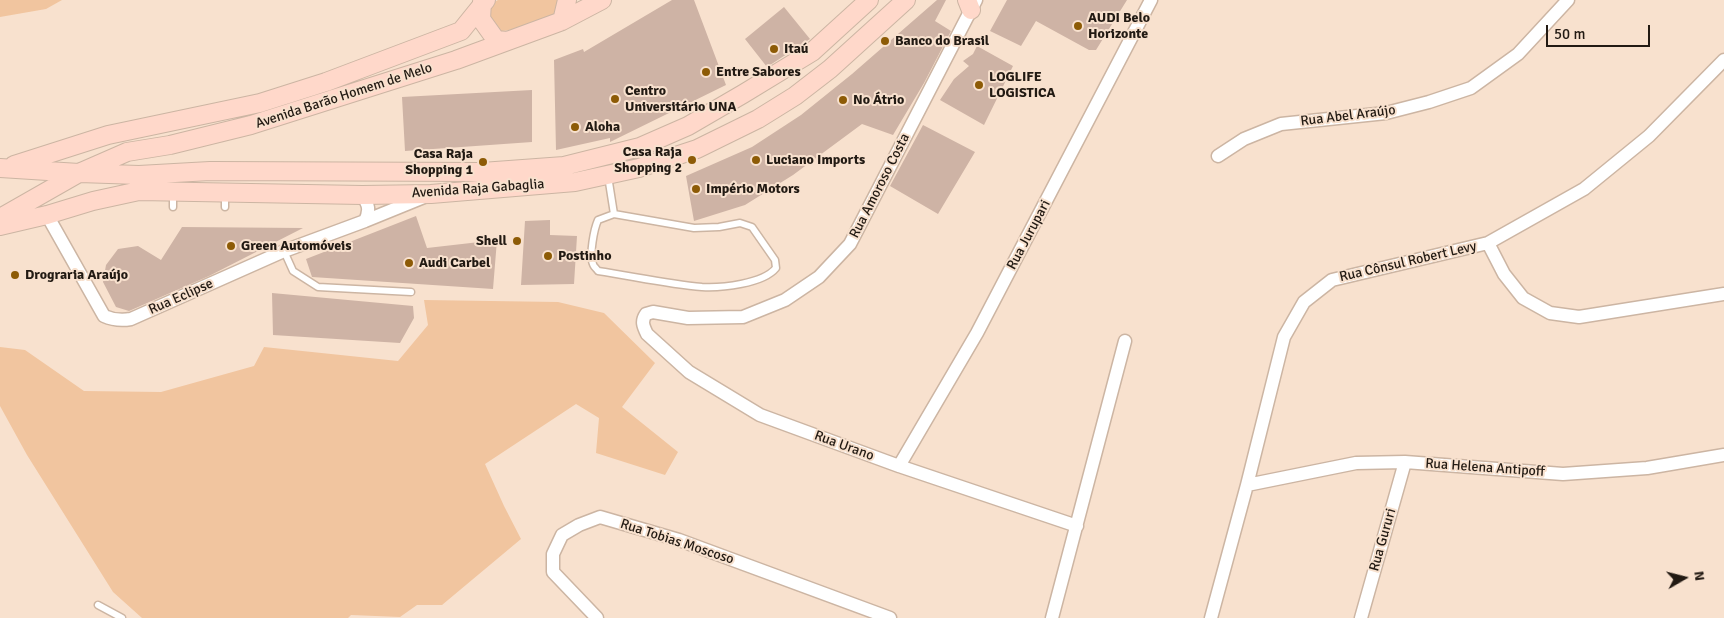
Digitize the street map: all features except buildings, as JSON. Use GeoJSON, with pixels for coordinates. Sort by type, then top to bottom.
{"type":"FeatureCollection","features":[{"type":"Feature","properties":{"kind":"main road"},"geometry":{"type":"LineString","coordinates":[[562,21],[567,0]]}},
{"type":"Feature","properties":{"kind":"main road","name":"Avenida Barão Homem de Melo"},"geometry":{"type":"LineString","coordinates":[[0,218],[79,174],[127,152],[170,145],[250,125],[456,60],[562,21],[602,0]]}},
{"type":"Feature","properties":{"kind":"main road","name":"Avenida Raja Gabaglia"},"geometry":{"type":"LineString","coordinates":[[2,169],[79,174],[138,175],[210,171],[482,172],[564,166],[640,147],[688,126],[812,52],[868,0]]}},
{"type":"Feature","properties":{"kind":"main road","name":"Avenida Raja Gabaglia"},"geometry":{"type":"LineString","coordinates":[[0,226],[47,215],[93,201],[139,191],[173,199],[225,200],[431,194],[575,182],[640,168],[696,149],[758,119],[794,96],[830,69],[906,0]]}},
{"type":"Feature","properties":{"kind":"main road"},"geometry":{"type":"LineString","coordinates":[[483,1],[480,19],[496,40],[507,41]]}},
{"type":"Feature","properties":{"kind":"main road","name":"Avenida Barão Homem de Melo"},"geometry":{"type":"LineString","coordinates":[[2,169],[108,135],[260,103],[326,82],[460,31],[483,1]]}},
{"type":"Feature","properties":{"kind":"street","name":"Rua Jurupari"},"geometry":{"type":"LineString","coordinates":[[899,466],[977,333],[1151,0]]}},
{"type":"Feature","properties":{"kind":"street","name":"Rua Abel Araújo"},"geometry":{"type":"LineString","coordinates":[[1218,156],[1244,139],[1281,124],[1386,113],[1429,102],[1471,88],[1518,54],[1568,0]]}},
{"type":"Feature","properties":{"kind":"street","name":"Rua Amoroso Costa"},"geometry":{"type":"LineString","coordinates":[[643,318],[646,314],[652,312],[688,318],[743,317],[785,300],[819,278],[850,244],[971,3]]}},
{"type":"Feature","properties":{"kind":"street","name":"Rua Cônsul Robert Levy"},"geometry":{"type":"LineString","coordinates":[[1211,618],[1284,337],[1304,302],[1332,280],[1488,243],[1584,189],[1649,136],[1724,60]]}},
{"type":"Feature","properties":{"kind":"street","name":"Rua Eclipse"},"geometry":{"type":"LineString","coordinates":[[47,215],[104,316],[113,320],[131,319],[284,251],[366,222],[431,194]]}},
{"type":"Feature","properties":{"kind":"street"},"geometry":{"type":"LineString","coordinates":[[362,195],[368,204],[369,211],[366,222]]}},
{"type":"Feature","properties":{"kind":"street"},"geometry":{"type":"LineString","coordinates":[[1488,243],[1504,274],[1523,298],[1550,313],[1579,317],[1724,294]]}},
{"type":"Feature","properties":{"kind":"street","name":"Rua Urano"},"geometry":{"type":"LineString","coordinates":[[643,318],[643,326],[647,334],[689,372],[760,415],[899,466],[1076,526]]}},
{"type":"Feature","properties":{"kind":"street"},"geometry":{"type":"LineString","coordinates":[[1052,618],[1124,341]]}},
{"type":"Feature","properties":{"kind":"street","name":"Rua Helena Antipoff"},"geometry":{"type":"LineString","coordinates":[[1247,485],[1356,463],[1405,462],[1563,474],[1646,468],[1724,455]]}},
{"type":"Feature","properties":{"kind":"street","name":"Rua Gururi"},"geometry":{"type":"LineString","coordinates":[[1361,618],[1405,462]]}},
{"type":"Feature","properties":{"kind":"street","name":"Rua Tobias Moscoso"},"geometry":{"type":"LineString","coordinates":[[597,618],[553,572],[552,554],[562,535],[579,525],[600,517],[679,540],[890,618]]}},
{"type":"Feature","properties":{"kind":"lane"},"geometry":{"type":"LineString","coordinates":[[608,175],[614,214]]}},
{"type":"Feature","properties":{"kind":"lane"},"geometry":{"type":"LineString","coordinates":[[614,214],[694,228],[719,227],[740,223],[747,224],[752,227],[775,260],[776,268],[773,272],[761,278],[720,287],[703,287],[598,271],[593,265],[591,257],[596,226],[598,220],[614,214]]}},
{"type":"Feature","properties":{"kind":"lane"},"geometry":{"type":"LineString","coordinates":[[284,251],[292,271],[318,287],[411,292]]}},
{"type":"Feature","properties":{"kind":"lane"},"geometry":{"type":"LineString","coordinates":[[98,605],[122,618]]}},
{"type":"Feature","properties":{"kind":"shaded area"},"geometry":{"type":"Polygon","coordinates":[[[0,0],[62,0],[46,9],[0,17],[0,0]]]}},
{"type":"Feature","properties":{"kind":"shaded area"},"geometry":{"type":"Polygon","coordinates":[[[498,0],[561,0],[556,14],[552,17],[525,26],[498,31],[491,26],[488,11],[493,3],[498,0]]]}},
{"type":"Feature","properties":{"kind":"shaded area"},"geometry":{"type":"Polygon","coordinates":[[[424,300],[558,302],[604,313],[655,363],[622,407],[678,452],[665,475],[596,453],[599,418],[576,404],[485,464],[521,539],[442,605],[417,605],[400,617],[351,615],[348,618],[142,618],[113,592],[27,455],[0,406],[0,347],[25,350],[84,391],[161,392],[254,366],[264,347],[398,361],[428,325],[424,300]]]}},
{"type":"Feature","properties":{"kind":"place","name":"AUDI Belo Horizonte"},"geometry":{"type":"Point","coordinates":[1078,26]}},
{"type":"Feature","properties":{"kind":"place","name":"Banco do Brasil"},"geometry":{"type":"Point","coordinates":[885,41]}},
{"type":"Feature","properties":{"kind":"place","name":"Itaú"},"geometry":{"type":"Point","coordinates":[774,49]}},
{"type":"Feature","properties":{"kind":"place","name":"Entre Sabores"},"geometry":{"type":"Point","coordinates":[706,72]}},
{"type":"Feature","properties":{"kind":"place","name":"LOGLIFE LOGISTICA"},"geometry":{"type":"Point","coordinates":[979,85]}},
{"type":"Feature","properties":{"kind":"place","name":"Centro Universitário UNA"},"geometry":{"type":"Point","coordinates":[615,99]}},
{"type":"Feature","properties":{"kind":"place","name":"No Átrio"},"geometry":{"type":"Point","coordinates":[843,100]}},
{"type":"Feature","properties":{"kind":"place","name":"Aloha"},"geometry":{"type":"Point","coordinates":[575,127]}},
{"type":"Feature","properties":{"kind":"place","name":"Casa Raja Shopping 2"},"geometry":{"type":"Point","coordinates":[692,160]}},
{"type":"Feature","properties":{"kind":"place","name":"Luciano Imports"},"geometry":{"type":"Point","coordinates":[756,160]}},
{"type":"Feature","properties":{"kind":"place","name":"Casa Raja Shopping 1"},"geometry":{"type":"Point","coordinates":[483,162]}},
{"type":"Feature","properties":{"kind":"place","name":"Império Motors"},"geometry":{"type":"Point","coordinates":[696,189]}},
{"type":"Feature","properties":{"kind":"place","name":"Shell"},"geometry":{"type":"Point","coordinates":[517,241]}},
{"type":"Feature","properties":{"kind":"place","name":"Green Automóveis"},"geometry":{"type":"Point","coordinates":[231,246]}},
{"type":"Feature","properties":{"kind":"place","name":"Postinho"},"geometry":{"type":"Point","coordinates":[548,256]}},
{"type":"Feature","properties":{"kind":"place","name":"Audi Carbel"},"geometry":{"type":"Point","coordinates":[409,263]}},
{"type":"Feature","properties":{"kind":"place","name":"Drograria Araújo"},"geometry":{"type":"Point","coordinates":[15,275]}}]}
